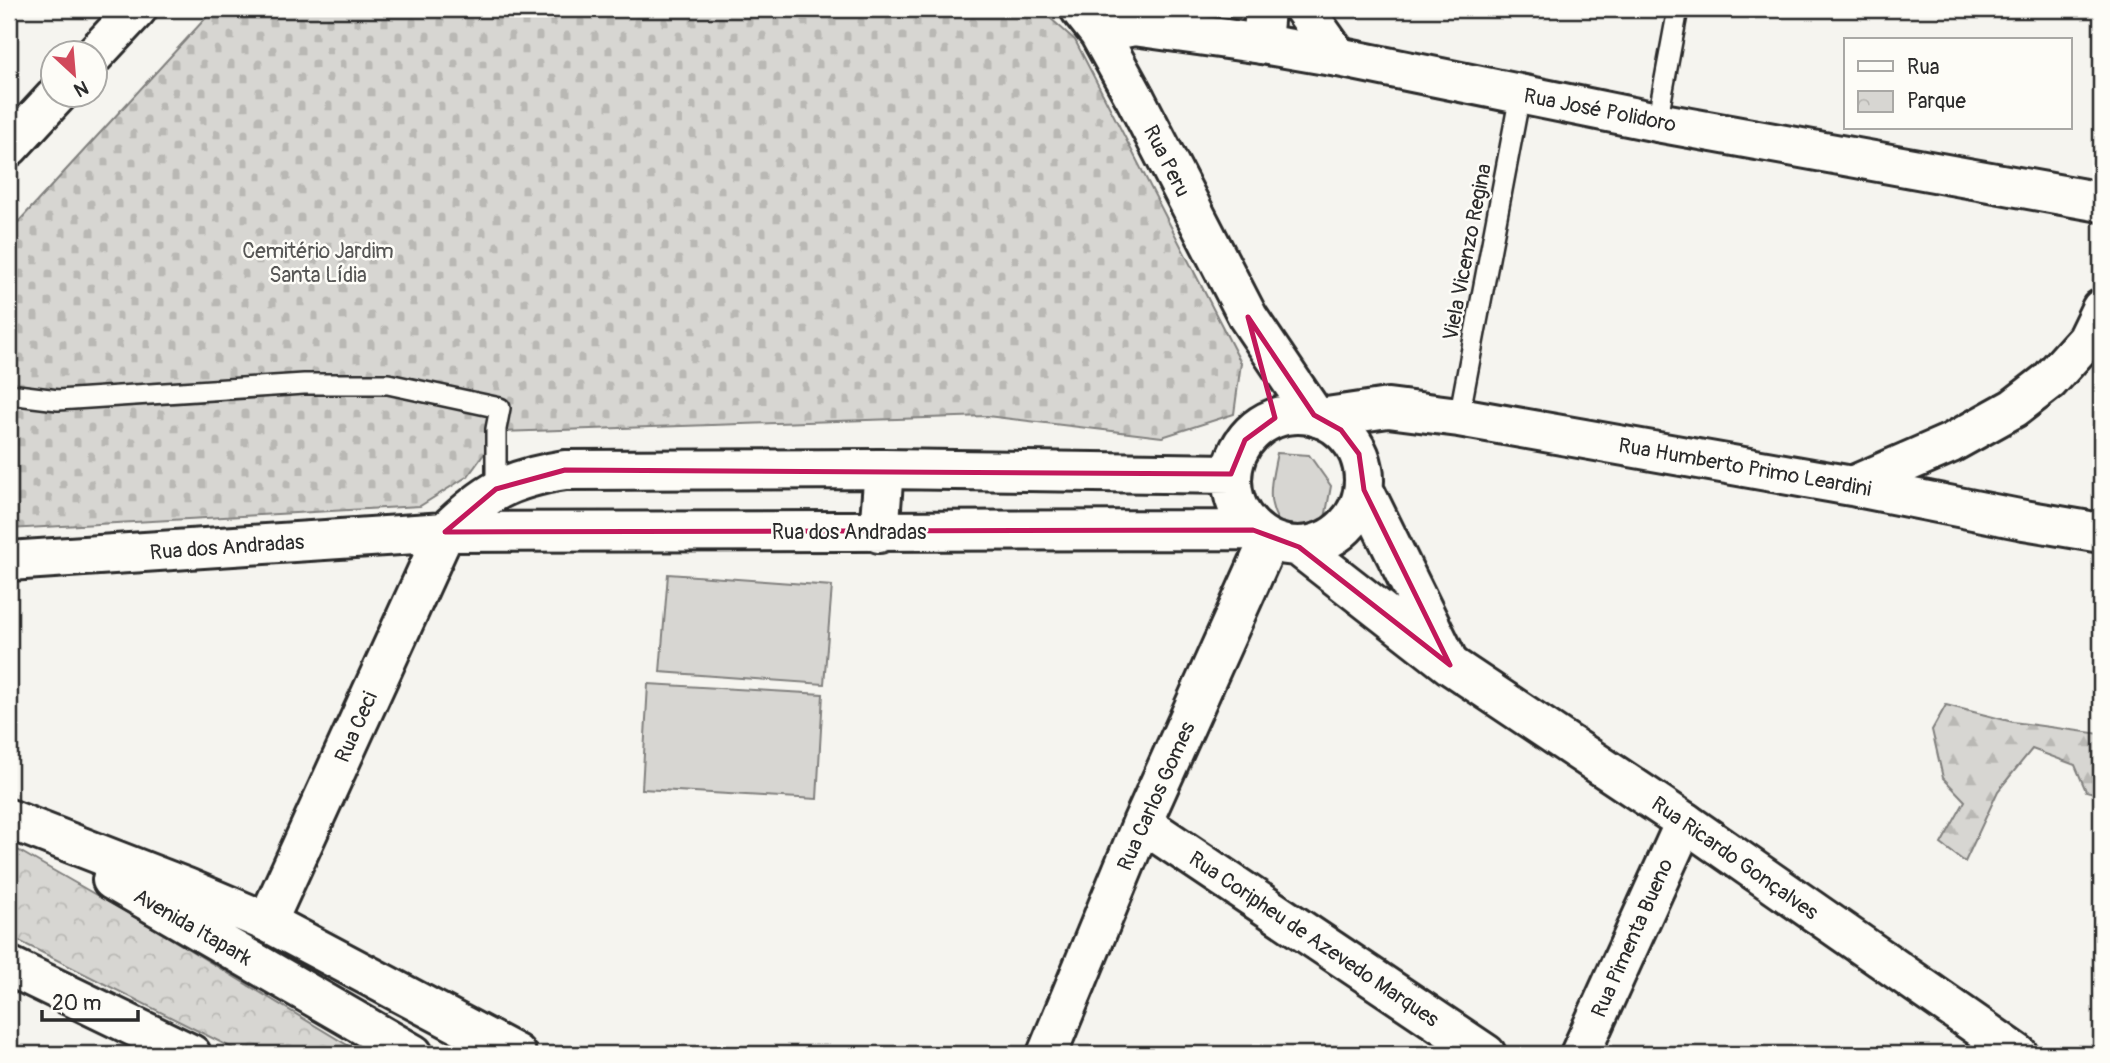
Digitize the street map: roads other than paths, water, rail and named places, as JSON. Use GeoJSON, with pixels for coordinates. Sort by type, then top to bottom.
{"type":"FeatureCollection","features":[{"type":"Feature","properties":{"kind":"street"},"geometry":{"type":"LineString","coordinates":[[108,40],[137,9]]}},
{"type":"Feature","properties":{"kind":"street"},"geometry":{"type":"LineString","coordinates":[[1304,9],[1338,57]]}},
{"type":"Feature","properties":{"kind":"street","name":"Rua José Polidoro"},"geometry":{"type":"LineString","coordinates":[[1090,21],[1135,26],[1263,27],[1338,57],[1657,122],[2101,202]]}},
{"type":"Feature","properties":{"kind":"street","name":"Rua Peru"},"geometry":{"type":"LineString","coordinates":[[1090,21],[1248,317],[1328,424]]}},
{"type":"Feature","properties":{"kind":"street"},"geometry":{"type":"LineString","coordinates":[[9,147],[45,108]]}},
{"type":"Feature","properties":{"kind":"street"},"geometry":{"type":"LineString","coordinates":[[1852,486],[1951,443],[2014,408],[2049,381],[2086,340],[2101,309]]}},
{"type":"Feature","properties":{"kind":"street","name":"Rua Peru"},"geometry":{"type":"LineString","coordinates":[[1248,317],[1275,418]]}},
{"type":"Feature","properties":{"kind":"street","name":"Rua Humberto Primo Leardini"},"geometry":{"type":"LineString","coordinates":[[1328,424],[1388,408],[1459,417],[2101,533]]}},
{"type":"Feature","properties":{"kind":"street"},"geometry":{"type":"LineString","coordinates":[[1294,414],[1328,424],[1359,454],[1364,472],[1364,490],[1358,508],[1348,524],[1334,536],[1317,544],[1274,539],[1240,514],[1233,494],[1231,474],[1236,455],[1258,426],[1275,418],[1294,414]]}},
{"type":"Feature","properties":{"kind":"street"},"geometry":{"type":"LineString","coordinates":[[445,532],[472,506],[496,489],[530,475],[565,470],[884,469],[1231,474]]}},
{"type":"Feature","properties":{"kind":"street"},"geometry":{"type":"LineString","coordinates":[[879,533],[884,469]]}},
{"type":"Feature","properties":{"kind":"street"},"geometry":{"type":"LineString","coordinates":[[536,532],[535,517],[539,498],[565,470]]}},
{"type":"Feature","properties":{"kind":"street"},"geometry":{"type":"LineString","coordinates":[[1364,490],[1450,666]]}},
{"type":"Feature","properties":{"kind":"street","name":"Rua dos Andradas"},"geometry":{"type":"LineString","coordinates":[[9,561],[445,532],[879,533],[1274,539]]}},
{"type":"Feature","properties":{"kind":"street","name":"Rua Ceci"},"geometry":{"type":"LineString","coordinates":[[267,922],[445,532]]}},
{"type":"Feature","properties":{"kind":"street","name":"Rua Ricardo Gonçalves"},"geometry":{"type":"LineString","coordinates":[[1274,539],[1450,666],[1685,822],[2018,1054]]}},
{"type":"Feature","properties":{"kind":"street","name":"Rua Carlos Gomes"},"geometry":{"type":"LineString","coordinates":[[1047,1054],[1142,823],[1274,539]]}},
{"type":"Feature","properties":{"kind":"street"},"geometry":{"type":"LineString","coordinates":[[9,820],[187,888],[267,922],[516,1054]]}},
{"type":"Feature","properties":{"kind":"street","name":"Avenida Itapark"},"geometry":{"type":"LineString","coordinates":[[9,820],[413,1054]]}},
{"type":"Feature","properties":{"kind":"street","name":"Rua Pimenta Bueno"},"geometry":{"type":"LineString","coordinates":[[1580,1054],[1685,822]]}},
{"type":"Feature","properties":{"kind":"street","name":"Rua Coripheu de Azevedo Marques"},"geometry":{"type":"LineString","coordinates":[[1142,823],[1486,1054]]}},
{"type":"Feature","properties":{"kind":"street"},"geometry":{"type":"LineString","coordinates":[[9,966],[191,1054]]}},
{"type":"Feature","properties":{"kind":"lane"},"geometry":{"type":"LineString","coordinates":[[1657,122],[1678,9]]}},
{"type":"Feature","properties":{"kind":"lane","name":"Viela Vicenzo Regina"},"geometry":{"type":"LineString","coordinates":[[1459,417],[1520,95]]}},
{"type":"Feature","properties":{"kind":"lane"},"geometry":{"type":"LineString","coordinates":[[9,394],[58,400],[304,384],[388,384],[500,408],[496,429],[496,489]]}},
{"type":"Feature","properties":{"kind":"park label","name":"Cemitério Jardim Santa Lídia"},"geometry":{"type":"Point","coordinates":[318,263]}}]}
